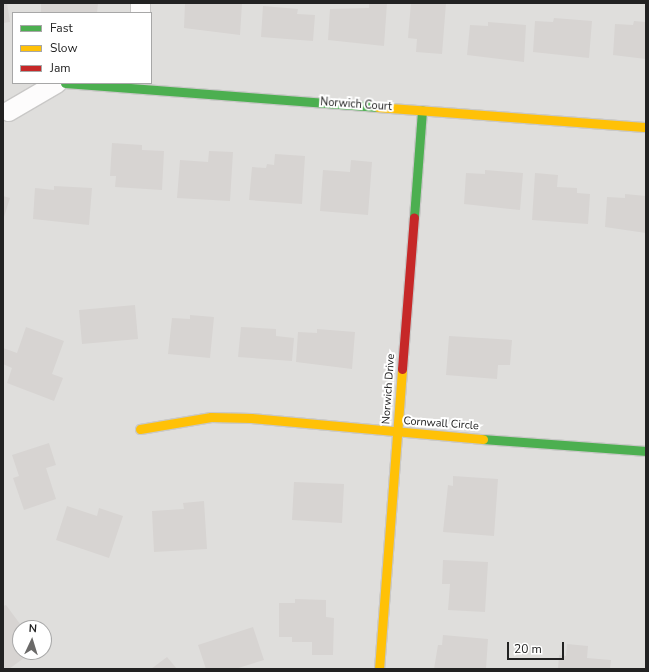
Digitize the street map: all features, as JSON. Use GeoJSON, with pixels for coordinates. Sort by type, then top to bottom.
{"type":"FeatureCollection","features":[{"type":"Feature","properties":{"kind":"street"},"geometry":{"type":"LineString","coordinates":[[8,111],[54,84]]}},
{"type":"Feature","properties":{"kind":"street","name":"Norwich Court"},"geometry":{"type":"LineString","coordinates":[[88,84],[135,86],[646,127]]}},
{"type":"Feature","properties":{"kind":"street","name":"Norwich Drive"},"geometry":{"type":"LineString","coordinates":[[379,669],[422,110]]}},
{"type":"Feature","properties":{"kind":"street","name":"Cornwall Circle"},"geometry":{"type":"LineString","coordinates":[[140,429],[211,417],[398,433],[646,451]]}},
{"type":"Feature","properties":{"kind":"shaded area"},"geometry":{"type":"Polygon","coordinates":[[[3,3],[646,3],[646,669],[3,669],[3,3]]]}},
{"type":"Feature","properties":{"kind":"building"},"geometry":{"type":"Polygon","coordinates":[[[3,3],[7,3],[10,22],[3,23],[3,3]]]}},
{"type":"Feature","properties":{"kind":"building"},"geometry":{"type":"Polygon","coordinates":[[[41,3],[98,3],[97,12],[41,12],[41,3]]]}},
{"type":"Feature","properties":{"kind":"building"},"geometry":{"type":"Polygon","coordinates":[[[185,3],[242,3],[240,35],[184,28],[185,3]]]}},
{"type":"Feature","properties":{"kind":"building"},"geometry":{"type":"Polygon","coordinates":[[[369,3],[387,3],[384,46],[328,40],[330,9],[369,8],[369,3]]]}},
{"type":"Feature","properties":{"kind":"building"},"geometry":{"type":"Polygon","coordinates":[[[411,3],[446,3],[442,54],[416,52],[417,39],[408,38],[411,3]]]}},
{"type":"Feature","properties":{"kind":"building"},"geometry":{"type":"Polygon","coordinates":[[[263,6],[298,9],[297,14],[315,15],[313,41],[261,37],[263,6]]]}},
{"type":"Feature","properties":{"kind":"building"},"geometry":{"type":"Polygon","coordinates":[[[554,18],[592,21],[589,58],[533,52],[535,21],[553,22],[554,18]]]}},
{"type":"Feature","properties":{"kind":"building"},"geometry":{"type":"Polygon","coordinates":[[[634,21],[646,22],[646,59],[613,55],[615,24],[633,25],[634,21]]]}},
{"type":"Feature","properties":{"kind":"building"},"geometry":{"type":"Polygon","coordinates":[[[488,22],[526,25],[524,62],[467,55],[470,25],[488,26],[488,22]]]}},
{"type":"Feature","properties":{"kind":"building"},"geometry":{"type":"Polygon","coordinates":[[[112,143],[142,145],[142,150],[164,151],[162,190],[115,187],[116,176],[110,176],[112,143]]]}},
{"type":"Feature","properties":{"kind":"building"},"geometry":{"type":"Polygon","coordinates":[[[209,151],[233,152],[230,201],[177,198],[180,160],[208,162],[209,151]]]}},
{"type":"Feature","properties":{"kind":"building"},"geometry":{"type":"Polygon","coordinates":[[[275,154],[305,156],[302,204],[249,200],[252,167],[266,168],[267,164],[274,165],[275,154]]]}},
{"type":"Feature","properties":{"kind":"building"},"geometry":{"type":"Polygon","coordinates":[[[351,160],[372,162],[368,215],[320,211],[323,170],[350,172],[351,160]]]}},
{"type":"Feature","properties":{"kind":"building"},"geometry":{"type":"Polygon","coordinates":[[[485,170],[523,173],[520,210],[464,204],[466,173],[485,174],[485,170]]]}},
{"type":"Feature","properties":{"kind":"building"},"geometry":{"type":"Polygon","coordinates":[[[535,173],[558,175],[557,187],[577,188],[577,193],[590,194],[588,224],[532,220],[535,173]]]}},
{"type":"Feature","properties":{"kind":"building"},"geometry":{"type":"Polygon","coordinates":[[[54,186],[92,188],[89,225],[33,219],[35,188],[54,190],[54,186]]]}},
{"type":"Feature","properties":{"kind":"building"},"geometry":{"type":"Polygon","coordinates":[[[625,194],[646,196],[646,233],[605,227],[607,197],[625,198],[625,194]]]}},
{"type":"Feature","properties":{"kind":"building"},"geometry":{"type":"Polygon","coordinates":[[[3,196],[10,198],[3,220],[3,196]]]}},
{"type":"Feature","properties":{"kind":"building"},"geometry":{"type":"Polygon","coordinates":[[[135,305],[138,339],[82,344],[79,310],[135,305]]]}},
{"type":"Feature","properties":{"kind":"building"},"geometry":{"type":"Polygon","coordinates":[[[190,315],[214,317],[210,358],[168,354],[172,318],[190,319],[190,315]]]}},
{"type":"Feature","properties":{"kind":"building"},"geometry":{"type":"Polygon","coordinates":[[[26,327],[64,341],[52,374],[63,378],[54,401],[7,383],[12,368],[3,364],[3,348],[17,353],[26,327]]]}},
{"type":"Feature","properties":{"kind":"building"},"geometry":{"type":"Polygon","coordinates":[[[241,327],[276,329],[276,336],[294,338],[292,361],[238,357],[241,327]]]}},
{"type":"Feature","properties":{"kind":"building"},"geometry":{"type":"Polygon","coordinates":[[[317,329],[355,332],[352,369],[296,362],[298,332],[317,333],[317,329]]]}},
{"type":"Feature","properties":{"kind":"building"},"geometry":{"type":"Polygon","coordinates":[[[449,336],[512,340],[510,365],[498,365],[497,379],[446,375],[449,336]]]}},
{"type":"Feature","properties":{"kind":"building"},"geometry":{"type":"Polygon","coordinates":[[[49,443],[56,465],[46,468],[56,499],[24,510],[13,478],[19,476],[12,455],[49,443]]]}},
{"type":"Feature","properties":{"kind":"building"},"geometry":{"type":"Polygon","coordinates":[[[453,476],[498,479],[494,536],[443,532],[448,485],[453,486],[453,476]]]}},
{"type":"Feature","properties":{"kind":"building"},"geometry":{"type":"Polygon","coordinates":[[[294,482],[344,484],[342,523],[292,520],[294,482]]]}},
{"type":"Feature","properties":{"kind":"building"},"geometry":{"type":"Polygon","coordinates":[[[204,501],[207,549],[154,552],[152,511],[184,509],[183,503],[204,501]]]}},
{"type":"Feature","properties":{"kind":"building"},"geometry":{"type":"Polygon","coordinates":[[[67,506],[97,516],[99,508],[123,516],[109,558],[56,540],[67,506]]]}},
{"type":"Feature","properties":{"kind":"building"},"geometry":{"type":"Polygon","coordinates":[[[443,560],[488,562],[485,612],[448,610],[450,584],[442,584],[443,560]]]}},
{"type":"Feature","properties":{"kind":"building"},"geometry":{"type":"Polygon","coordinates":[[[295,599],[326,600],[326,617],[334,618],[333,655],[312,655],[312,642],[292,642],[292,637],[279,637],[279,603],[295,603],[295,599]]]}},
{"type":"Feature","properties":{"kind":"building"},"geometry":{"type":"Polygon","coordinates":[[[6,605],[17,620],[12,620],[12,660],[21,660],[9,669],[3,669],[3,606],[6,605]]]}},
{"type":"Feature","properties":{"kind":"building"},"geometry":{"type":"Polygon","coordinates":[[[253,627],[264,660],[235,669],[206,669],[198,645],[253,627]]]}},
{"type":"Feature","properties":{"kind":"building"},"geometry":{"type":"Polygon","coordinates":[[[443,635],[488,639],[486,669],[434,669],[438,645],[442,645],[443,635]]]}},
{"type":"Feature","properties":{"kind":"building"},"geometry":{"type":"Polygon","coordinates":[[[567,644],[588,646],[587,658],[611,660],[610,669],[558,669],[559,655],[566,656],[567,644]]]}},
{"type":"Feature","properties":{"kind":"building"},"geometry":{"type":"Polygon","coordinates":[[[167,657],[177,669],[151,669],[167,657]]]}},
{"type":"Feature","properties":{"kind":"traffic: fast"},"geometry":{"type":"LineString","coordinates":[[78,84],[378,107]]}},
{"type":"Feature","properties":{"kind":"traffic: fast"},"geometry":{"type":"LineString","coordinates":[[414,217],[422,110]]}},
{"type":"Feature","properties":{"kind":"traffic: fast"},"geometry":{"type":"LineString","coordinates":[[483,439],[646,451]]}},
{"type":"Feature","properties":{"kind":"traffic: slow"},"geometry":{"type":"LineString","coordinates":[[378,107],[646,127]]}},
{"type":"Feature","properties":{"kind":"traffic: slow"},"geometry":{"type":"LineString","coordinates":[[379,669],[402,369]]}},
{"type":"Feature","properties":{"kind":"traffic: slow"},"geometry":{"type":"LineString","coordinates":[[140,429],[211,417],[251,418],[483,439]]}},
{"type":"Feature","properties":{"kind":"traffic: jam"},"geometry":{"type":"LineString","coordinates":[[402,369],[414,217]]}}]}
